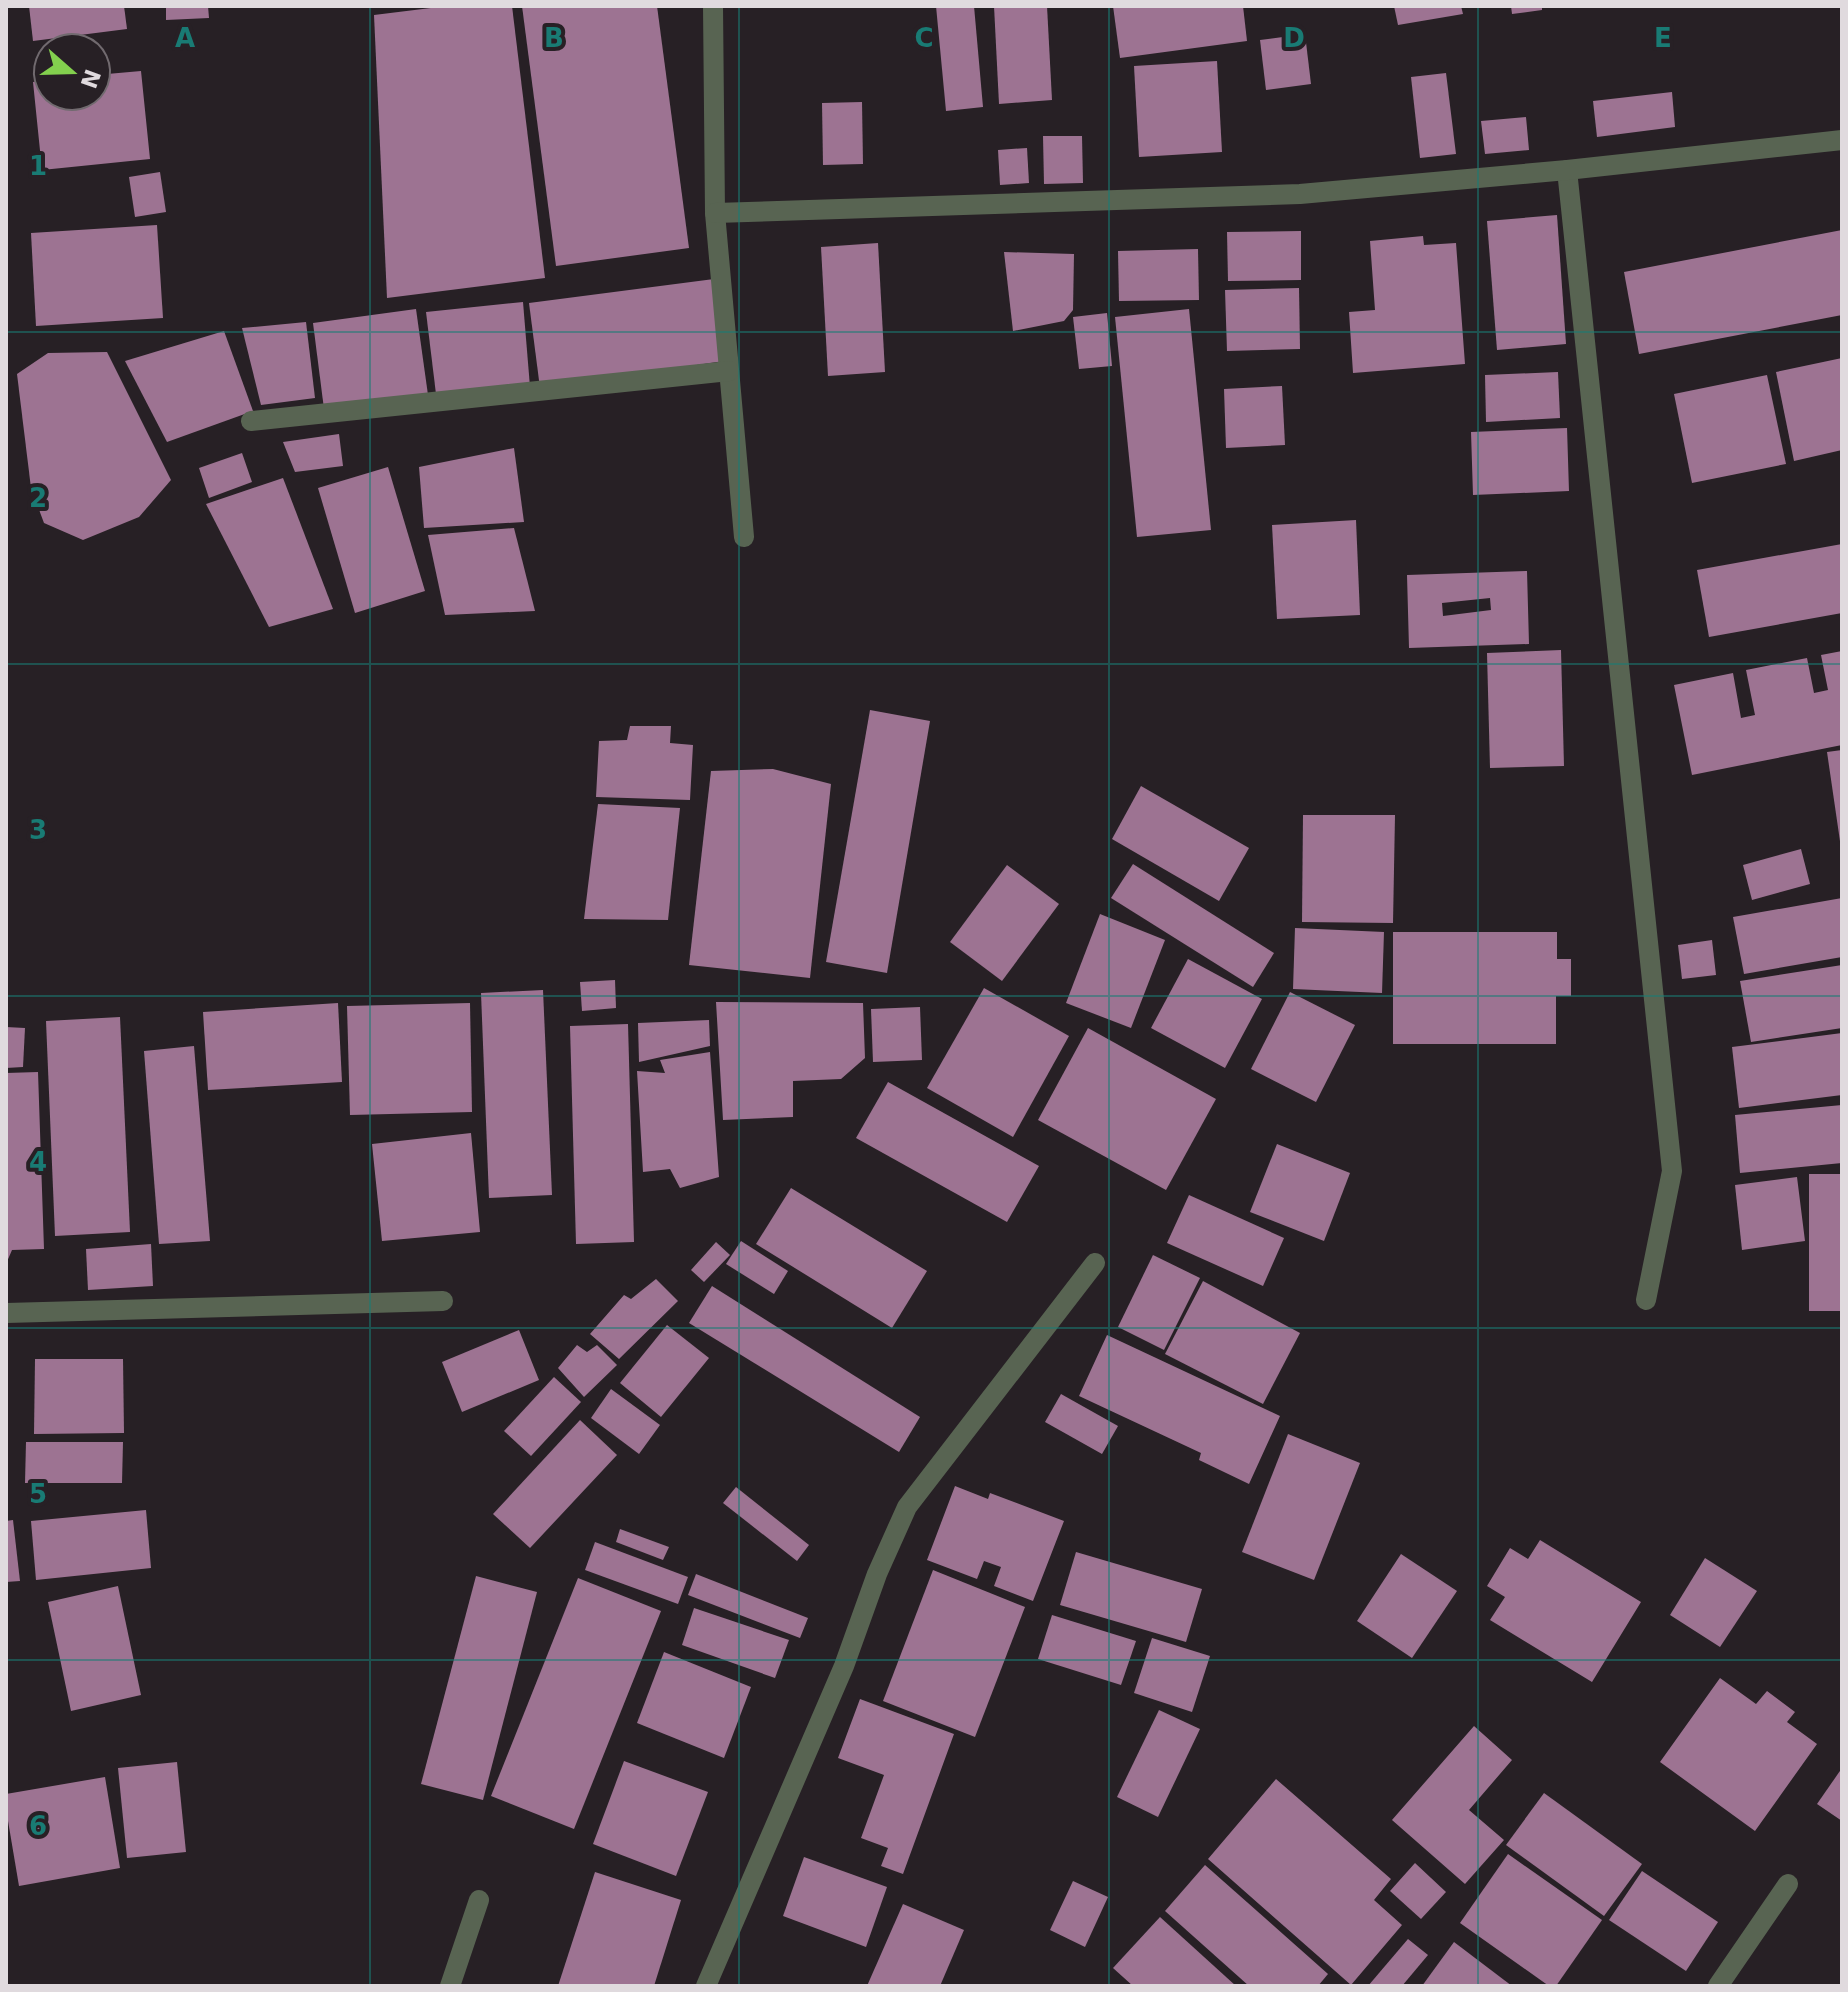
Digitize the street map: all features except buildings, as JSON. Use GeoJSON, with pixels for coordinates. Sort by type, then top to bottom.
{"type":"FeatureCollection","features":[{"type":"Feature","properties":{"kind":"street"},"geometry":{"type":"LineString","coordinates":[[713,6],[715,213],[744,537]]}},
{"type":"Feature","properties":{"kind":"street"},"geometry":{"type":"LineString","coordinates":[[715,213],[1300,194],[1567,170],[1842,140]]}},
{"type":"Feature","properties":{"kind":"street"},"geometry":{"type":"LineString","coordinates":[[1567,170],[1672,1171],[1646,1300]]}},
{"type":"Feature","properties":{"kind":"street"},"geometry":{"type":"LineString","coordinates":[[251,421],[729,371]]}},
{"type":"Feature","properties":{"kind":"street"},"geometry":{"type":"LineString","coordinates":[[706,1986],[844,1666],[877,1574],[907,1507],[1095,1263]]}},
{"type":"Feature","properties":{"kind":"street"},"geometry":{"type":"LineString","coordinates":[[6,1313],[443,1301]]}},
{"type":"Feature","properties":{"kind":"street"},"geometry":{"type":"LineString","coordinates":[[1718,1986],[1788,1884]]}},
{"type":"Feature","properties":{"kind":"street"},"geometry":{"type":"LineString","coordinates":[[450,1986],[479,1900]]}}]}
